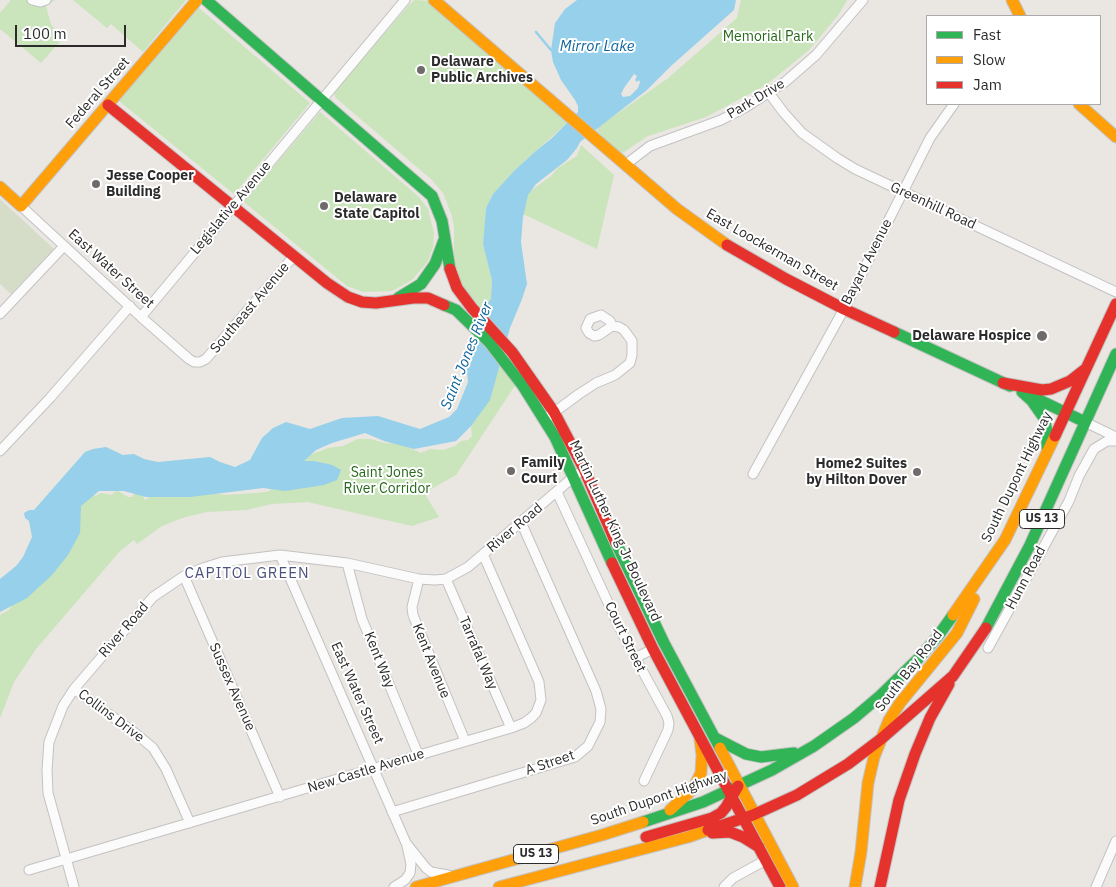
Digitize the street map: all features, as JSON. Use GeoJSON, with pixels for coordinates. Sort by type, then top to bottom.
{"type":"FeatureCollection","features":[{"type":"Feature","properties":{"kind":"main road","name":"Federal Street"},"geometry":{"type":"LineString","coordinates":[[21,206],[197,0]]}},
{"type":"Feature","properties":{"kind":"main road","name":"Martin Luther King Jr Boulevard"},"geometry":{"type":"LineString","coordinates":[[206,0],[432,196],[442,221],[448,264],[452,277],[464,298],[550,415],[584,469],[623,560],[664,643],[715,738],[732,792]]}},
{"type":"Feature","properties":{"kind":"main road","name":"East Loockerman Street"},"geometry":{"type":"LineString","coordinates":[[434,0],[676,210],[721,241],[786,279],[844,309],[1085,422]]}},
{"type":"Feature","properties":{"kind":"main road"},"geometry":{"type":"LineString","coordinates":[[1012,0],[1020,15]]}},
{"type":"Feature","properties":{"kind":"main road","name":"Martin Luther King Jr Boulevard"},"geometry":{"type":"LineString","coordinates":[[108,105],[294,256],[348,297],[362,302],[376,303],[428,298],[446,305],[464,317],[508,356]]}},
{"type":"Feature","properties":{"kind":"main road"},"geometry":{"type":"LineString","coordinates":[[1080,105],[1116,137]]}},
{"type":"Feature","properties":{"kind":"main road","name":"East Water Street"},"geometry":{"type":"LineString","coordinates":[[0,187],[21,206]]}},
{"type":"Feature","properties":{"kind":"main road"},"geometry":{"type":"LineString","coordinates":[[395,300],[421,284],[435,264],[444,238]]}},
{"type":"Feature","properties":{"kind":"main road","name":"South Dupont Highway"},"geometry":{"type":"LineString","coordinates":[[416,887],[656,818],[732,792],[814,746],[854,718],[918,659],[957,611],[1005,540],[1116,304]]}},
{"type":"Feature","properties":{"kind":"main road","name":"US 13"},"geometry":{"type":"LineString","coordinates":[[499,887],[674,840],[748,816],[797,795],[848,764],[881,739],[953,676],[988,626],[1030,545],[1116,354]]}},
{"type":"Feature","properties":{"kind":"main road"},"geometry":{"type":"LineString","coordinates":[[1003,383],[1042,390],[1051,389],[1070,381],[1085,369]]}},
{"type":"Feature","properties":{"kind":"main road"},"geometry":{"type":"LineString","coordinates":[[1022,392],[1032,401],[1044,418],[1047,431],[1046,453]]}},
{"type":"Feature","properties":{"kind":"main road","name":"Martin Luther King Jr Boulevard"},"geometry":{"type":"LineString","coordinates":[[550,415],[574,476],[625,592],[700,738],[732,792]]}},
{"type":"Feature","properties":{"kind":"main road","name":"South Bay Road"},"geometry":{"type":"LineString","coordinates":[[855,887],[861,852],[868,783],[874,757],[889,720],[900,703],[957,633],[1005,540]]}},
{"type":"Feature","properties":{"kind":"main road"},"geometry":{"type":"LineString","coordinates":[[880,887],[900,800],[915,754],[930,718],[953,676]]}},
{"type":"Feature","properties":{"kind":"main road"},"geometry":{"type":"LineString","coordinates":[[656,818],[674,808],[693,789],[697,782],[702,764],[700,738]]}},
{"type":"Feature","properties":{"kind":"main road"},"geometry":{"type":"LineString","coordinates":[[715,738],[730,748],[761,758],[790,755],[814,746]]}},
{"type":"Feature","properties":{"kind":"main road"},"geometry":{"type":"LineString","coordinates":[[521,880],[594,852],[712,818],[721,813],[732,792],[792,887]]}},
{"type":"Feature","properties":{"kind":"main road"},"geometry":{"type":"LineString","coordinates":[[748,816],[759,848],[780,887]]}},
{"type":"Feature","properties":{"kind":"main road"},"geometry":{"type":"LineString","coordinates":[[674,840],[717,832],[730,832],[743,837],[759,848]]}},
{"type":"Feature","properties":{"kind":"street"},"geometry":{"type":"LineString","coordinates":[[32,0],[40,2],[46,0]]}},
{"type":"Feature","properties":{"kind":"street","name":"Legislative Avenue"},"geometry":{"type":"LineString","coordinates":[[141,316],[404,0]]}},
{"type":"Feature","properties":{"kind":"street","name":"Park Drive"},"geometry":{"type":"LineString","coordinates":[[625,166],[650,146],[721,120],[769,94],[810,62],[862,0]]}},
{"type":"Feature","properties":{"kind":"street","name":"Greenhill Road"},"geometry":{"type":"LineString","coordinates":[[769,94],[792,122],[824,150],[855,169],[1116,292]]}},
{"type":"Feature","properties":{"kind":"street","name":"Bayard Avenue"},"geometry":{"type":"LineString","coordinates":[[753,474],[844,309],[930,138],[953,105]]}},
{"type":"Feature","properties":{"kind":"street","name":"East Water Street"},"geometry":{"type":"LineString","coordinates":[[21,206],[189,359],[200,362],[206,359]]}},
{"type":"Feature","properties":{"kind":"street"},"geometry":{"type":"LineString","coordinates":[[0,314],[64,246]]}},
{"type":"Feature","properties":{"kind":"street","name":"Southeast Avenue"},"geometry":{"type":"LineString","coordinates":[[206,359],[294,256]]}},
{"type":"Feature","properties":{"kind":"street"},"geometry":{"type":"LineString","coordinates":[[0,451],[50,398],[130,306]]}},
{"type":"Feature","properties":{"kind":"street"},"geometry":{"type":"LineString","coordinates":[[550,415],[579,394],[615,374],[630,363],[632,341],[624,330],[612,326]]}},
{"type":"Feature","properties":{"kind":"street","name":"East Loockerman Street"},"geometry":{"type":"LineString","coordinates":[[1085,422],[1116,437]]}},
{"type":"Feature","properties":{"kind":"street","name":"Hunn Road"},"geometry":{"type":"LineString","coordinates":[[988,648],[1069,501],[1079,476],[1094,449],[1107,442],[1116,441]]}},
{"type":"Feature","properties":{"kind":"street","name":"River Road"},"geometry":{"type":"LineString","coordinates":[[74,887],[48,793],[49,742],[63,706],[74,689],[153,597],[184,576],[203,568],[222,562],[280,555],[347,563],[420,580],[446,578],[468,567],[584,469]]}},
{"type":"Feature","properties":{"kind":"street","name":"Court Street"},"geometry":{"type":"LineString","coordinates":[[557,492],[635,658],[667,716],[668,730],[644,781]]}},
{"type":"Feature","properties":{"kind":"street","name":"A Street"},"geometry":{"type":"LineString","coordinates":[[392,812],[575,757],[588,746],[600,722],[601,709],[596,691],[521,522]]}},
{"type":"Feature","properties":{"kind":"street","name":"New Castle Avenue"},"geometry":{"type":"LineString","coordinates":[[29,870],[524,723],[536,713],[541,700],[539,682],[484,554]]}},
{"type":"Feature","properties":{"kind":"street","name":"East Water Street"},"geometry":{"type":"LineString","coordinates":[[280,555],[406,843],[411,864],[410,873],[405,880],[394,887]]}},
{"type":"Feature","properties":{"kind":"street","name":"Kent Way"},"geometry":{"type":"LineString","coordinates":[[347,563],[362,619],[418,754]]}},
{"type":"Feature","properties":{"kind":"street","name":"Sussex Avenue"},"geometry":{"type":"LineString","coordinates":[[184,576],[280,797]]}},
{"type":"Feature","properties":{"kind":"street","name":"Tarrafal Way"},"geometry":{"type":"LineString","coordinates":[[446,578],[511,728]]}},
{"type":"Feature","properties":{"kind":"street","name":"Kent Avenue"},"geometry":{"type":"LineString","coordinates":[[420,580],[412,607],[413,615],[465,741]]}},
{"type":"Feature","properties":{"kind":"street"},"geometry":{"type":"LineString","coordinates":[[635,658],[653,649]]}},
{"type":"Feature","properties":{"kind":"street","name":"Collins Drive"},"geometry":{"type":"LineString","coordinates":[[74,689],[135,732],[153,748],[166,769],[190,823]]}},
{"type":"Feature","properties":{"kind":"street"},"geometry":{"type":"LineString","coordinates":[[1096,887],[1116,841]]}},
{"type":"Feature","properties":{"kind":"street","name":"East Water Street"},"geometry":{"type":"LineString","coordinates":[[406,843],[431,872],[456,876]]}},
{"type":"Feature","properties":{"kind":"street"},"geometry":{"type":"LineString","coordinates":[[724,887],[733,878],[766,860]]}},
{"type":"Feature","properties":{"kind":"green space"},"geometry":{"type":"Polygon","coordinates":[[[11,0],[55,0],[46,6],[51,25],[64,37],[41,63],[0,29],[0,13],[11,0]]]}},
{"type":"Feature","properties":{"kind":"green space"},"geometry":{"type":"Polygon","coordinates":[[[73,0],[186,0],[143,52],[111,24],[107,28],[73,0]]]}},
{"type":"Feature","properties":{"kind":"green space"},"geometry":{"type":"Polygon","coordinates":[[[415,0],[429,1],[568,122],[514,171],[493,194],[486,208],[483,244],[492,280],[491,299],[482,312],[463,292],[457,275],[454,256],[454,227],[443,193],[432,180],[336,98],[334,93],[415,0]]]}},
{"type":"Feature","properties":{"kind":"green space","name":"Memorial Park"},"geometry":{"type":"Polygon","coordinates":[[[741,0],[847,0],[839,14],[809,50],[766,85],[706,117],[648,136],[621,154],[616,151],[597,131],[598,127],[667,79],[737,18],[741,0]]]}},
{"type":"Feature","properties":{"kind":"green space"},"geometry":{"type":"Polygon","coordinates":[[[199,8],[310,103],[234,194],[119,101],[199,8]]]}},
{"type":"Feature","properties":{"kind":"green space"},"geometry":{"type":"Polygon","coordinates":[[[320,112],[419,197],[428,209],[434,233],[433,247],[428,261],[412,280],[392,291],[363,292],[347,286],[244,202],[320,112]]]}},
{"type":"Feature","properties":{"kind":"green space"},"geometry":{"type":"Polygon","coordinates":[[[581,145],[614,175],[597,249],[519,212],[528,193],[551,176],[558,168],[577,156],[581,145]]]}},
{"type":"Feature","properties":{"kind":"green space"},"geometry":{"type":"Polygon","coordinates":[[[0,199],[54,249],[11,294],[0,284],[0,199]]]}},
{"type":"Feature","properties":{"kind":"green space","name":"Saint Jones River Corridor"},"geometry":{"type":"Polygon","coordinates":[[[498,361],[516,384],[456,475],[424,493],[439,517],[412,526],[308,502],[272,504],[246,510],[207,512],[185,517],[162,526],[137,544],[134,540],[120,551],[36,649],[14,682],[0,718],[0,615],[9,610],[91,491],[95,496],[101,493],[112,495],[118,491],[128,497],[132,497],[134,494],[144,494],[144,499],[146,500],[155,492],[157,497],[178,497],[190,490],[227,495],[267,492],[305,457],[328,448],[343,446],[358,439],[401,444],[421,453],[430,449],[443,450],[455,446],[461,441],[468,440],[472,436],[471,427],[484,379],[498,361]]]}},
{"type":"Feature","properties":{"kind":"water"},"geometry":{"type":"Polygon","coordinates":[[[577,0],[736,0],[734,10],[647,90],[580,142],[567,160],[536,184],[528,195],[523,217],[521,242],[527,284],[510,328],[490,400],[471,426],[456,441],[414,449],[384,441],[365,433],[332,443],[316,450],[304,461],[332,465],[341,470],[337,480],[324,485],[285,491],[263,488],[190,497],[146,497],[124,491],[99,491],[81,506],[80,533],[68,555],[52,575],[27,598],[0,612],[0,579],[16,566],[23,557],[32,537],[29,521],[25,518],[24,513],[34,510],[85,452],[106,447],[123,455],[134,454],[144,459],[158,462],[210,457],[235,467],[250,460],[262,438],[273,428],[286,422],[310,429],[342,418],[378,416],[420,429],[449,417],[457,409],[468,382],[465,351],[483,309],[491,299],[492,280],[483,244],[486,208],[493,194],[514,171],[578,112],[575,100],[561,80],[553,62],[551,50],[555,23],[565,9],[577,0]],[[634,74],[624,88],[621,94],[623,97],[630,96],[638,88],[640,82],[635,80],[637,76],[634,74]]]}},
{"type":"Feature","properties":{"kind":"waterway"},"geometry":{"type":"LineString","coordinates":[[536,32],[551,50]]}},
{"type":"Feature","properties":{"kind":"traffic: fast"},"geometry":{"type":"LineString","coordinates":[[206,0],[432,196],[442,221],[450,269]]}},
{"type":"Feature","properties":{"kind":"traffic: fast"},"geometry":{"type":"LineString","coordinates":[[398,298],[421,284],[435,264],[444,240]]}},
{"type":"Feature","properties":{"kind":"traffic: fast"},"geometry":{"type":"LineString","coordinates":[[444,305],[456,310],[489,342],[523,386],[555,437],[612,563]]}},
{"type":"Feature","properties":{"kind":"traffic: fast"},"geometry":{"type":"LineString","coordinates":[[894,332],[1010,386]]}},
{"type":"Feature","properties":{"kind":"traffic: fast"},"geometry":{"type":"LineString","coordinates":[[986,628],[1030,545],[1116,354]]}},
{"type":"Feature","properties":{"kind":"traffic: fast"},"geometry":{"type":"LineString","coordinates":[[1022,392],[1032,401],[1044,418],[1047,431],[1047,447]]}},
{"type":"Feature","properties":{"kind":"traffic: fast"},"geometry":{"type":"LineString","coordinates":[[1029,395],[1085,422]]}},
{"type":"Feature","properties":{"kind":"traffic: fast"},"geometry":{"type":"LineString","coordinates":[[616,543],[664,643],[720,748]]}},
{"type":"Feature","properties":{"kind":"traffic: fast"},"geometry":{"type":"LineString","coordinates":[[643,822],[703,802],[772,770],[814,746],[854,718],[880,696],[918,659],[953,615]]}},
{"type":"Feature","properties":{"kind":"traffic: fast"},"geometry":{"type":"LineString","coordinates":[[715,738],[746,754],[761,757],[794,753]]}},
{"type":"Feature","properties":{"kind":"traffic: slow"},"geometry":{"type":"LineString","coordinates":[[0,187],[21,206],[197,0]]}},
{"type":"Feature","properties":{"kind":"traffic: slow"},"geometry":{"type":"LineString","coordinates":[[434,0],[677,209],[727,245]]}},
{"type":"Feature","properties":{"kind":"traffic: slow"},"geometry":{"type":"LineString","coordinates":[[1012,0],[1020,15]]}},
{"type":"Feature","properties":{"kind":"traffic: slow"},"geometry":{"type":"LineString","coordinates":[[1080,105],[1116,137]]}},
{"type":"Feature","properties":{"kind":"traffic: slow"},"geometry":{"type":"LineString","coordinates":[[953,615],[1005,540],[1055,436]]}},
{"type":"Feature","properties":{"kind":"traffic: slow"},"geometry":{"type":"LineString","coordinates":[[855,887],[861,852],[868,783],[874,757],[889,720],[900,703],[957,633],[974,599]]}},
{"type":"Feature","properties":{"kind":"traffic: slow"},"geometry":{"type":"LineString","coordinates":[[670,810],[693,789],[701,773],[702,755],[700,739]]}},
{"type":"Feature","properties":{"kind":"traffic: slow"},"geometry":{"type":"LineString","coordinates":[[720,748],[793,887]]}},
{"type":"Feature","properties":{"kind":"traffic: slow"},"geometry":{"type":"LineString","coordinates":[[416,887],[643,822]]}},
{"type":"Feature","properties":{"kind":"traffic: slow"},"geometry":{"type":"LineString","coordinates":[[499,887],[708,830]]}},
{"type":"Feature","properties":{"kind":"traffic: jam"},"geometry":{"type":"LineString","coordinates":[[108,105],[327,283],[348,297],[362,302],[376,303],[428,298],[444,305]]}},
{"type":"Feature","properties":{"kind":"traffic: jam"},"geometry":{"type":"LineString","coordinates":[[727,245],[786,279],[894,332]]}},
{"type":"Feature","properties":{"kind":"traffic: jam"},"geometry":{"type":"LineString","coordinates":[[450,269],[457,288],[472,308],[512,352],[554,412],[584,469],[616,543]]}},
{"type":"Feature","properties":{"kind":"traffic: jam"},"geometry":{"type":"LineString","coordinates":[[1055,436],[1116,304]]}},
{"type":"Feature","properties":{"kind":"traffic: jam"},"geometry":{"type":"LineString","coordinates":[[1003,383],[1042,390],[1051,389],[1070,381],[1084,370]]}},
{"type":"Feature","properties":{"kind":"traffic: jam"},"geometry":{"type":"LineString","coordinates":[[612,563],[653,649],[780,887]]}},
{"type":"Feature","properties":{"kind":"traffic: jam"},"geometry":{"type":"LineString","coordinates":[[708,830],[753,815],[797,795],[848,764],[881,739],[953,676],[986,628]]}},
{"type":"Feature","properties":{"kind":"traffic: jam"},"geometry":{"type":"LineString","coordinates":[[880,887],[899,800],[930,718],[949,684]]}},
{"type":"Feature","properties":{"kind":"traffic: jam"},"geometry":{"type":"LineString","coordinates":[[646,837],[712,818],[721,813],[726,807],[738,786]]}},
{"type":"Feature","properties":{"kind":"traffic: jam"},"geometry":{"type":"LineString","coordinates":[[712,833],[730,832],[743,837],[759,847]]}},
{"type":"Feature","properties":{"kind":"place","name":"Delaware Public Archives"},"geometry":{"type":"Point","coordinates":[421,70]}},
{"type":"Feature","properties":{"kind":"place","name":"Jesse Cooper Building"},"geometry":{"type":"Point","coordinates":[96,184]}},
{"type":"Feature","properties":{"kind":"place","name":"Delaware State Capitol"},"geometry":{"type":"Point","coordinates":[324,206]}},
{"type":"Feature","properties":{"kind":"place","name":"Delaware Hospice"},"geometry":{"type":"Point","coordinates":[1042,336]}},
{"type":"Feature","properties":{"kind":"place","name":"Family Court"},"geometry":{"type":"Point","coordinates":[511,471]}},
{"type":"Feature","properties":{"kind":"place","name":"Home2 Suites by Hilton Dover"},"geometry":{"type":"Point","coordinates":[917,472]}},
{"type":"Feature","properties":{"kind":"district","name":"CAPITOL GREEN"},"geometry":{"type":"Point","coordinates":[247,574]}},
{"type":"Feature","properties":{"kind":"water label","name":"Mirror Lake"},"geometry":{"type":"Point","coordinates":[597,47]}},
{"type":"Feature","properties":{"kind":"water label","name":"Saint Jones River"},"geometry":{"type":"Point","coordinates":[467,356]}}]}
